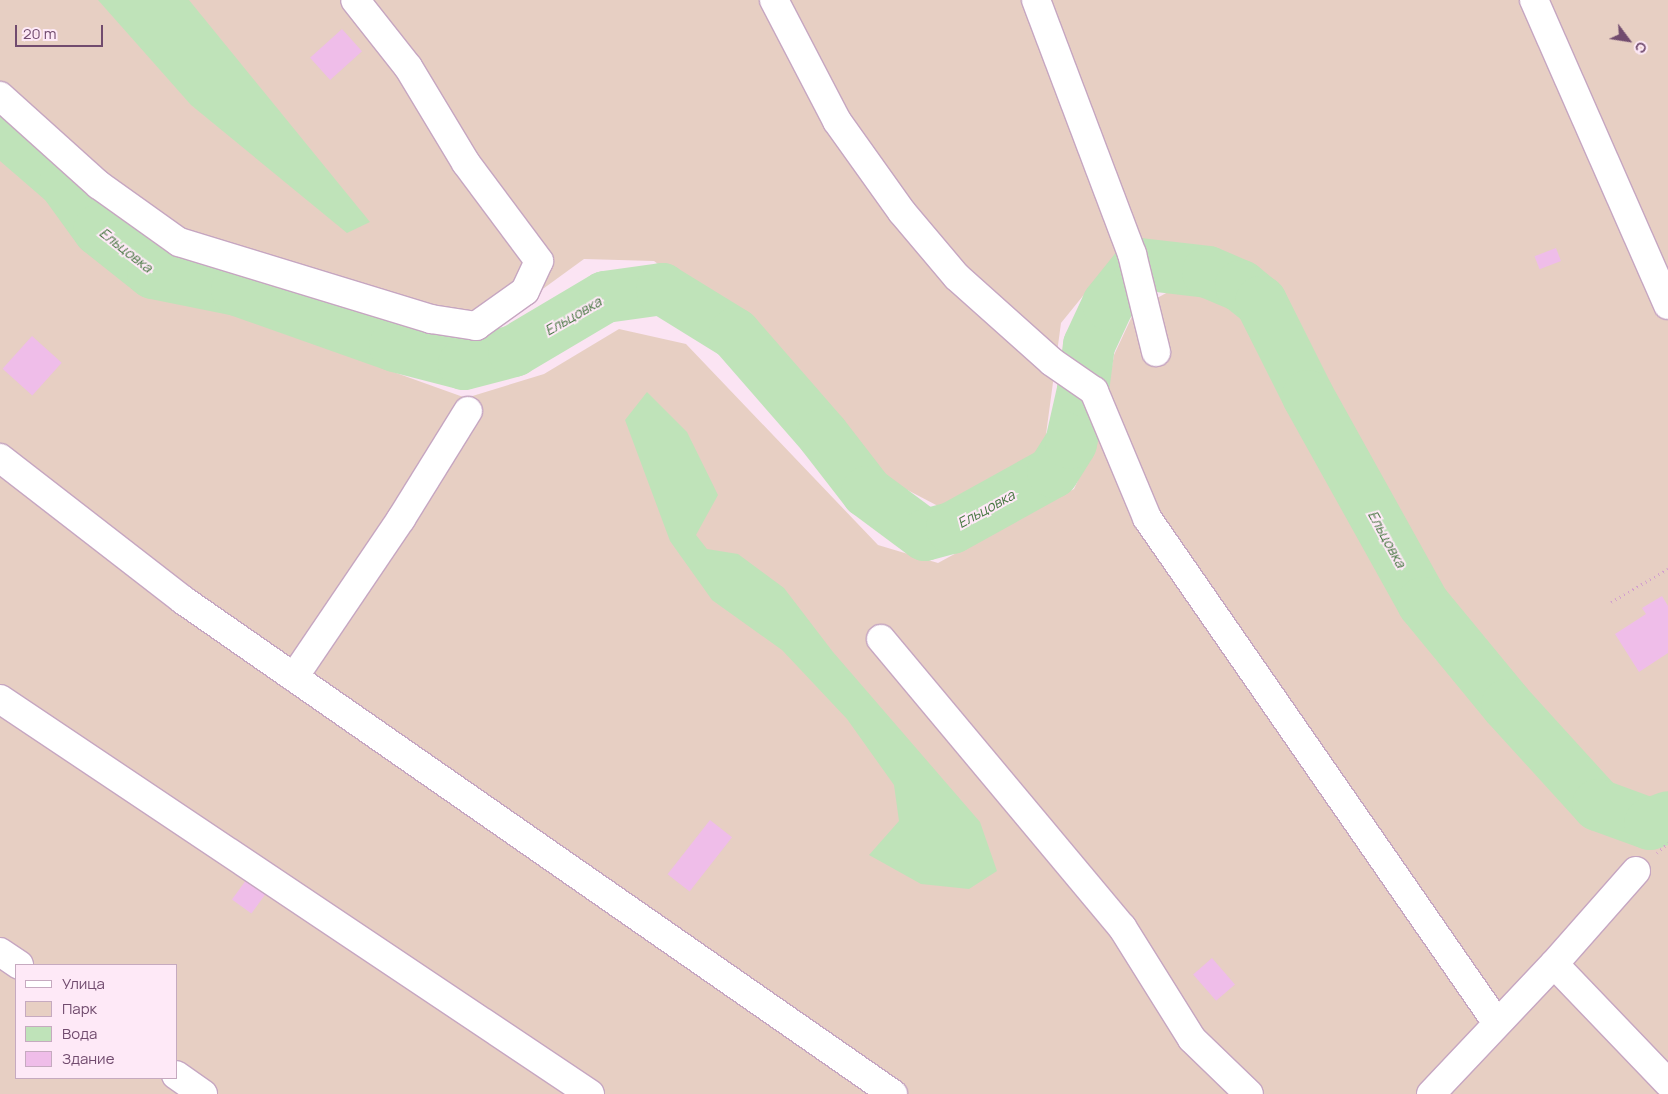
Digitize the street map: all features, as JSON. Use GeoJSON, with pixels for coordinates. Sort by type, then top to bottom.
{"type":"FeatureCollection","features":[{"type":"Feature","properties":{"kind":"street"},"geometry":{"type":"LineString","coordinates":[[0,96],[99,185],[178,242],[431,319],[476,326],[525,291],[539,261],[466,163],[408,66],[355,0]]}},
{"type":"Feature","properties":{"kind":"street"},"geometry":{"type":"LineString","coordinates":[[774,0],[837,121],[902,212],[956,277],[1052,362],[1094,391],[1147,518],[1497,1023]]}},
{"type":"Feature","properties":{"kind":"street"},"geometry":{"type":"LineString","coordinates":[[1036,0],[1132,254],[1156,352]]}},
{"type":"Feature","properties":{"kind":"street"},"geometry":{"type":"LineString","coordinates":[[1534,0],[1668,305]]}},
{"type":"Feature","properties":{"kind":"street"},"geometry":{"type":"LineString","coordinates":[[294,677],[402,519],[468,412]]}},
{"type":"Feature","properties":{"kind":"street"},"geometry":{"type":"LineString","coordinates":[[0,458],[183,600],[893,1094]]}},
{"type":"Feature","properties":{"kind":"street"},"geometry":{"type":"LineString","coordinates":[[881,639],[1122,927],[1192,1039],[1249,1094]]}},
{"type":"Feature","properties":{"kind":"street"},"geometry":{"type":"LineString","coordinates":[[0,699],[590,1094]]}},
{"type":"Feature","properties":{"kind":"street"},"geometry":{"type":"LineString","coordinates":[[1432,1094],[1554,964],[1636,871]]}},
{"type":"Feature","properties":{"kind":"street"},"geometry":{"type":"LineString","coordinates":[[0,952],[18,964]]}},
{"type":"Feature","properties":{"kind":"street"},"geometry":{"type":"LineString","coordinates":[[1554,964],[1668,1084]]}},
{"type":"Feature","properties":{"kind":"street"},"geometry":{"type":"LineString","coordinates":[[178,1076],[203,1094]]}},
{"type":"Feature","properties":{"kind":"path"},"geometry":{"type":"LineString","coordinates":[[1611,602],[1668,569]]}},
{"type":"Feature","properties":{"kind":"green space"},"geometry":{"type":"Polygon","coordinates":[[[0,0],[1668,0],[1668,797],[1643,813],[1598,793],[1499,683],[1416,575],[1313,383],[1287,303],[1256,271],[1204,254],[1121,249],[1061,323],[1042,464],[938,506],[894,483],[754,333],[654,261],[584,259],[460,349],[164,247],[20,131],[0,119],[0,0]]]}},
{"type":"Feature","properties":{"kind":"green space"},"geometry":{"type":"Polygon","coordinates":[[[0,158],[7,161],[93,247],[141,289],[223,311],[466,398],[544,374],[619,329],[686,344],[878,545],[938,563],[1074,489],[1100,433],[1114,355],[1135,310],[1181,285],[1222,293],[1253,313],[1396,585],[1576,805],[1650,843],[1668,835],[1668,1094],[0,1094],[0,158]]]}},
{"type":"Feature","properties":{"kind":"water"},"geometry":{"type":"Polygon","coordinates":[[[98,0],[189,0],[370,222],[347,233],[191,105],[98,0]]]}},
{"type":"Feature","properties":{"kind":"water"},"geometry":{"type":"Polygon","coordinates":[[[647,392],[687,432],[718,495],[696,535],[707,549],[738,554],[784,588],[833,652],[980,822],[997,871],[969,889],[921,884],[869,855],[899,821],[894,785],[847,719],[782,650],[712,600],[670,541],[625,420],[647,392]]]}},
{"type":"Feature","properties":{"kind":"building"},"geometry":{"type":"Polygon","coordinates":[[[342,29],[362,51],[330,80],[310,58],[342,29]]]}},
{"type":"Feature","properties":{"kind":"building"},"geometry":{"type":"Polygon","coordinates":[[[1556,248],[1561,261],[1540,269],[1535,256],[1556,248]]]}},
{"type":"Feature","properties":{"kind":"building"},"geometry":{"type":"Polygon","coordinates":[[[32,336],[62,363],[32,395],[3,369],[32,336]]]}},
{"type":"Feature","properties":{"kind":"building"},"geometry":{"type":"Polygon","coordinates":[[[1662,596],[1668,606],[1668,653],[1639,672],[1615,634],[1646,614],[1642,608],[1662,596]]]}},
{"type":"Feature","properties":{"kind":"building"},"geometry":{"type":"Polygon","coordinates":[[[710,820],[732,837],[690,892],[668,874],[710,820]]]}},
{"type":"Feature","properties":{"kind":"building"},"geometry":{"type":"Polygon","coordinates":[[[249,876],[268,890],[251,914],[232,899],[249,876]]]}},
{"type":"Feature","properties":{"kind":"building"},"geometry":{"type":"Polygon","coordinates":[[[1212,958],[1235,984],[1216,1001],[1193,974],[1212,958]]]}},
{"type":"Feature","properties":{"kind":"waterway","name":"Ельцовка"},"geometry":{"type":"LineString","coordinates":[[0,131],[11,136],[65,183],[99,230],[153,273],[237,290],[395,346],[464,364],[514,351],[605,297],[662,289],[735,334],[823,435],[867,492],[925,535],[952,528],[1053,472],[1071,443],[1083,390],[1089,345],[1108,304],[1140,264],[1208,272],[1241,286],[1261,302],[1308,396],[1423,603],[1507,705],[1598,805],[1650,824],[1668,817]]}}]}
